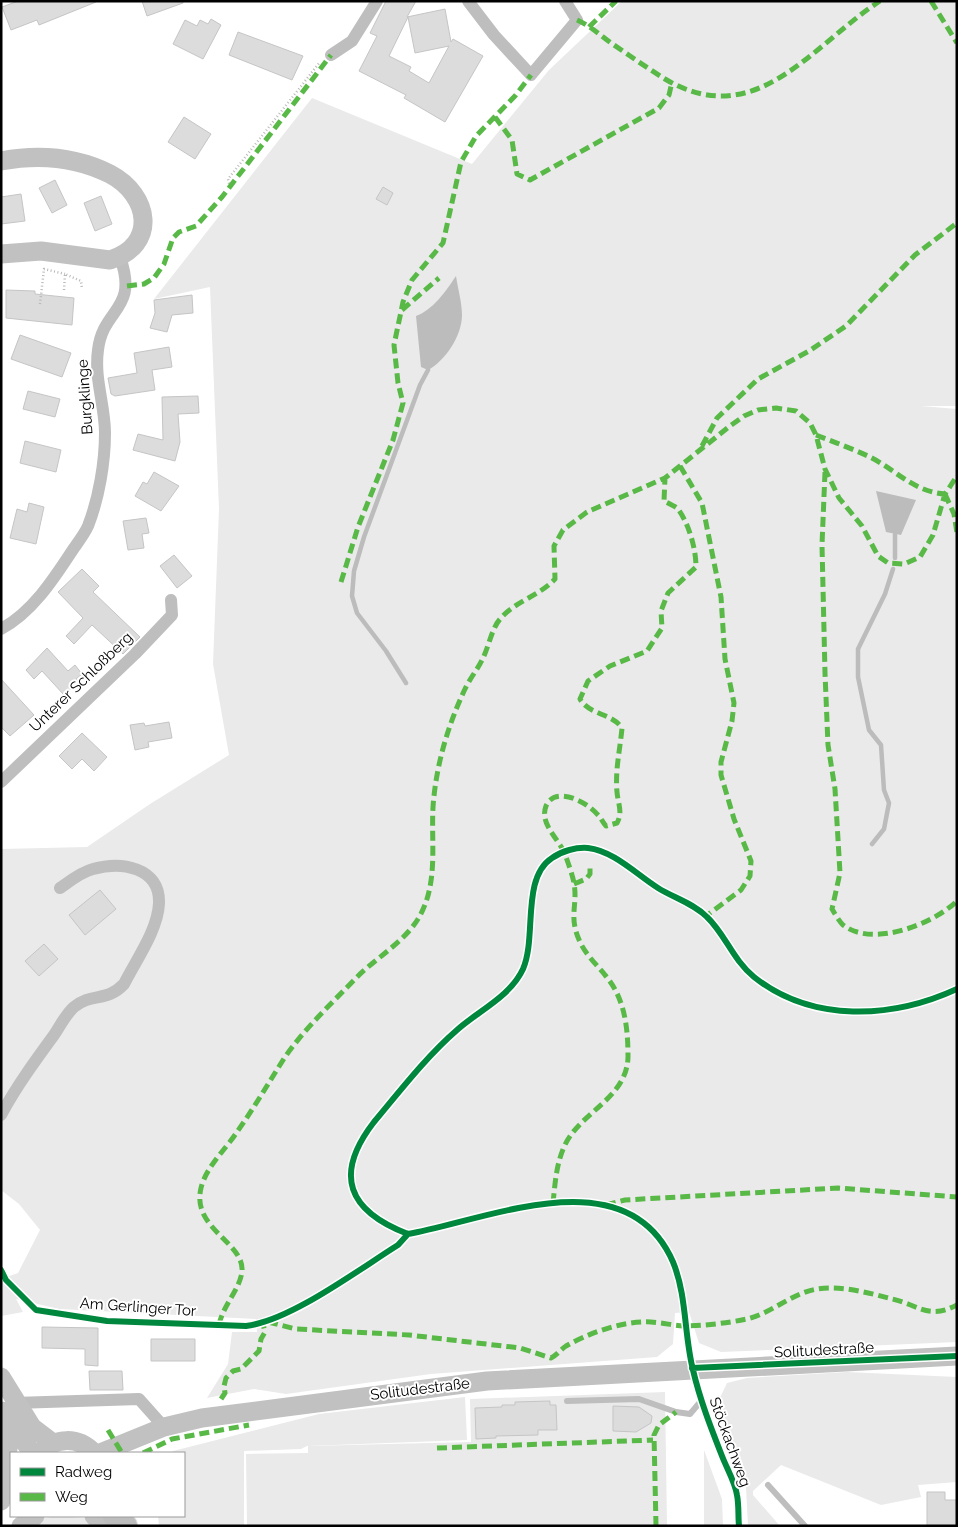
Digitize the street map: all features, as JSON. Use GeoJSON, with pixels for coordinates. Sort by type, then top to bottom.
{"type":"FeatureCollection","features":[{"type":"Feature","properties":{"kind":"highway"},"geometry":{"type":"LineString","coordinates":[[115,1517],[125,1526]]}},
{"type":"Feature","properties":{"kind":"street"},"geometry":{"type":"LineString","coordinates":[[332,55],[352,40],[377,1]]}},
{"type":"Feature","properties":{"kind":"street"},"geometry":{"type":"LineString","coordinates":[[468,1],[494,35],[531,75],[577,20],[565,1]]}},
{"type":"Feature","properties":{"kind":"street"},"geometry":{"type":"LineString","coordinates":[[1,161],[19,158],[66,159],[111,175],[126,185],[137,197],[143,210],[144,225],[136,242],[120,257],[99,260],[41,251],[1,254]]}},
{"type":"Feature","properties":{"kind":"street","name":"Burgklinge"},"geometry":{"type":"LineString","coordinates":[[1,628],[10,624],[50,584],[88,526],[99,488],[105,432],[97,366],[98,349],[104,328],[123,300],[127,286],[127,276],[120,257]]}},
{"type":"Feature","properties":{"kind":"street","name":"Unterer Schloßberg"},"geometry":{"type":"LineString","coordinates":[[1,782],[172,615],[171,600]]}},
{"type":"Feature","properties":{"kind":"street"},"geometry":{"type":"LineString","coordinates":[[1,1115],[26,1074],[73,1008],[87,998],[107,997],[116,993],[124,984],[157,916],[159,902],[155,884],[144,871],[130,866],[92,869],[60,888]]}},
{"type":"Feature","properties":{"kind":"street","name":"Solitudestraße"},"geometry":{"type":"LineString","coordinates":[[102,1452],[164,1427],[202,1418],[487,1381],[692,1368],[957,1356]]}},
{"type":"Feature","properties":{"kind":"street"},"geometry":{"type":"LineString","coordinates":[[1,1377],[6,1407],[8,1450],[6,1477],[1,1501]]}},
{"type":"Feature","properties":{"kind":"street"},"geometry":{"type":"LineString","coordinates":[[6,1407],[139,1399],[164,1427]]}},
{"type":"Feature","properties":{"kind":"street"},"geometry":{"type":"LineString","coordinates":[[6,1407],[32,1427],[46,1448],[68,1440],[79,1442],[93,1452]]}},
{"type":"Feature","properties":{"kind":"street"},"geometry":{"type":"LineString","coordinates":[[6,1407],[31,1452]]}},
{"type":"Feature","properties":{"kind":"street"},"geometry":{"type":"LineString","coordinates":[[21,1526],[33,1517]]}},
{"type":"Feature","properties":{"kind":"street"},"geometry":{"type":"LineString","coordinates":[[95,1517],[105,1526]]}},
{"type":"Feature","properties":{"kind":"lane","name":"Am Gerlinger Tor"},"geometry":{"type":"LineString","coordinates":[[1,1270],[6,1280],[36,1310],[107,1320],[233,1326]]}},
{"type":"Feature","properties":{"kind":"lane","name":"Stöckachweg"},"geometry":{"type":"LineString","coordinates":[[692,1368],[701,1401],[737,1495],[739,1526]]}},
{"type":"Feature","properties":{"kind":"lane"},"geometry":{"type":"LineString","coordinates":[[567,1401],[639,1399],[676,1412],[690,1414],[701,1401]]}},
{"type":"Feature","properties":{"kind":"lane"},"geometry":{"type":"LineString","coordinates":[[768,1485],[805,1526]]}},
{"type":"Feature","properties":{"kind":"path"},"geometry":{"type":"LineString","coordinates":[[230,187],[228,179],[322,58],[332,55]]}},
{"type":"Feature","properties":{"kind":"path"},"geometry":{"type":"LineString","coordinates":[[40,304],[44,269],[66,274],[81,281],[82,289]]}},
{"type":"Feature","properties":{"kind":"path"},"geometry":{"type":"LineString","coordinates":[[64,290],[66,274]]}},
{"type":"Feature","properties":{"kind":"shaded area"},"geometry":{"type":"Polygon","coordinates":[[[622,1],[957,1],[957,406],[921,406],[957,409],[957,1342],[721,1352],[699,1343],[689,1312],[675,1313],[673,1344],[657,1357],[431,1374],[286,1394],[254,1389],[207,1398],[228,1364],[232,1332],[257,1332],[256,1319],[59,1309],[16,1299],[23,1312],[1,1316],[1,1279],[18,1273],[40,1230],[19,1204],[1,1190],[1,849],[87,847],[150,804],[229,755],[213,664],[219,509],[210,287],[154,299],[312,98],[472,164],[549,70],[622,1]]]}},
{"type":"Feature","properties":{"kind":"shaded area"},"geometry":{"type":"Polygon","coordinates":[[[456,276],[462,310],[459,331],[446,354],[428,370],[421,367],[416,316],[433,305],[456,276]]]}},
{"type":"Feature","properties":{"kind":"shaded area"},"geometry":{"type":"Polygon","coordinates":[[[876,491],[916,500],[901,535],[886,532],[876,491]]]}},
{"type":"Feature","properties":{"kind":"shaded area"},"geometry":{"type":"Polygon","coordinates":[[[847,1372],[957,1377],[957,1482],[918,1485],[921,1497],[881,1505],[781,1465],[753,1491],[753,1495],[780,1526],[748,1526],[746,1487],[717,1404],[727,1383],[747,1378],[847,1372]]]}},
{"type":"Feature","properties":{"kind":"shaded area"},"geometry":{"type":"Polygon","coordinates":[[[665,1392],[667,1526],[247,1526],[246,1454],[308,1453],[308,1446],[471,1442],[470,1399],[665,1392]]]}},
{"type":"Feature","properties":{"kind":"shaded area"},"geometry":{"type":"Polygon","coordinates":[[[465,1397],[467,1440],[307,1446],[301,1449],[244,1451],[244,1526],[159,1526],[158,1517],[185,1517],[185,1452],[173,1451],[319,1414],[465,1397]]]}},
{"type":"Feature","properties":{"kind":"shaded area"},"geometry":{"type":"Polygon","coordinates":[[[704,1450],[722,1499],[723,1526],[704,1526],[704,1450]]]}},
{"type":"Feature","properties":{"kind":"shaded area"},"geometry":{"type":"Polygon","coordinates":[[[51,1517],[85,1518],[95,1526],[29,1526],[40,1519],[51,1517]]]}},
{"type":"Feature","properties":{"kind":"building"},"geometry":{"type":"Polygon","coordinates":[[[18,1],[96,2],[39,25],[37,20],[11,30],[2,7],[18,1]]]}},
{"type":"Feature","properties":{"kind":"building"},"geometry":{"type":"Polygon","coordinates":[[[142,1],[183,1],[183,3],[147,16],[142,1]]]}},
{"type":"Feature","properties":{"kind":"building"},"geometry":{"type":"Polygon","coordinates":[[[386,1],[416,1],[407,17],[445,9],[451,42],[453,39],[483,56],[445,122],[404,98],[406,95],[359,71],[377,36],[370,33],[386,1]],[[408,17],[389,56],[411,67],[409,71],[429,83],[449,46],[415,53],[408,17]]]}},
{"type":"Feature","properties":{"kind":"building"},"geometry":{"type":"Polygon","coordinates":[[[211,19],[221,25],[203,59],[173,44],[185,20],[197,26],[200,20],[208,24],[211,19]]]}},
{"type":"Feature","properties":{"kind":"building"},"geometry":{"type":"Polygon","coordinates":[[[238,32],[303,56],[292,80],[229,55],[238,32]]]}},
{"type":"Feature","properties":{"kind":"building"},"geometry":{"type":"Polygon","coordinates":[[[184,117],[211,134],[195,159],[168,142],[184,117]]]}},
{"type":"Feature","properties":{"kind":"building"},"geometry":{"type":"Polygon","coordinates":[[[55,180],[67,205],[52,213],[39,188],[55,180]]]}},
{"type":"Feature","properties":{"kind":"building"},"geometry":{"type":"Polygon","coordinates":[[[383,187],[393,193],[387,205],[376,199],[383,187]]]}},
{"type":"Feature","properties":{"kind":"building"},"geometry":{"type":"Polygon","coordinates":[[[21,194],[25,221],[1,224],[1,197],[21,194]]]}},
{"type":"Feature","properties":{"kind":"building"},"geometry":{"type":"Polygon","coordinates":[[[101,196],[112,224],[95,231],[84,203],[101,196]]]}},
{"type":"Feature","properties":{"kind":"building"},"geometry":{"type":"Polygon","coordinates":[[[6,290],[35,291],[35,294],[74,298],[72,325],[6,318],[6,290]]]}},
{"type":"Feature","properties":{"kind":"building"},"geometry":{"type":"Polygon","coordinates":[[[192,295],[193,313],[172,315],[167,332],[150,328],[155,313],[154,300],[192,295]]]}},
{"type":"Feature","properties":{"kind":"building"},"geometry":{"type":"Polygon","coordinates":[[[20,335],[71,353],[62,377],[11,359],[20,335]]]}},
{"type":"Feature","properties":{"kind":"building"},"geometry":{"type":"Polygon","coordinates":[[[169,347],[172,367],[152,370],[155,390],[115,396],[111,394],[108,378],[137,373],[134,353],[169,347]]]}},
{"type":"Feature","properties":{"kind":"building"},"geometry":{"type":"Polygon","coordinates":[[[28,391],[60,399],[55,417],[23,409],[28,391]]]}},
{"type":"Feature","properties":{"kind":"building"},"geometry":{"type":"Polygon","coordinates":[[[198,396],[199,413],[178,414],[180,442],[175,461],[133,450],[138,434],[163,440],[162,397],[198,396]]]}},
{"type":"Feature","properties":{"kind":"building"},"geometry":{"type":"Polygon","coordinates":[[[25,441],[61,450],[56,472],[20,463],[25,441]]]}},
{"type":"Feature","properties":{"kind":"building"},"geometry":{"type":"Polygon","coordinates":[[[154,472],[179,486],[161,511],[135,496],[143,482],[147,484],[154,472]]]}},
{"type":"Feature","properties":{"kind":"building"},"geometry":{"type":"Polygon","coordinates":[[[29,503],[44,507],[36,544],[10,538],[17,509],[27,512],[29,503]]]}},
{"type":"Feature","properties":{"kind":"building"},"geometry":{"type":"Polygon","coordinates":[[[146,518],[149,533],[142,534],[144,548],[128,550],[123,521],[146,518]]]}},
{"type":"Feature","properties":{"kind":"building"},"geometry":{"type":"Polygon","coordinates":[[[174,555],[192,576],[177,588],[160,566],[174,555]]]}},
{"type":"Feature","properties":{"kind":"building"},"geometry":{"type":"Polygon","coordinates":[[[82,569],[99,586],[93,592],[140,637],[123,654],[92,625],[74,644],[66,636],[83,618],[58,592],[82,569]]]}},
{"type":"Feature","properties":{"kind":"building"},"geometry":{"type":"Polygon","coordinates":[[[47,648],[68,671],[75,665],[82,674],[76,679],[78,682],[64,695],[42,671],[34,679],[26,670],[47,648]]]}},
{"type":"Feature","properties":{"kind":"building"},"geometry":{"type":"Polygon","coordinates":[[[1,679],[34,715],[10,736],[1,727],[1,679]]]}},
{"type":"Feature","properties":{"kind":"building"},"geometry":{"type":"Polygon","coordinates":[[[169,722],[172,738],[148,742],[149,747],[135,750],[130,725],[144,723],[145,726],[169,722]]]}},
{"type":"Feature","properties":{"kind":"building"},"geometry":{"type":"Polygon","coordinates":[[[82,733],[107,757],[94,771],[82,759],[72,769],[59,756],[82,733]]]}},
{"type":"Feature","properties":{"kind":"building"},"geometry":{"type":"Polygon","coordinates":[[[100,890],[116,909],[85,935],[69,915],[100,890]]]}},
{"type":"Feature","properties":{"kind":"building"},"geometry":{"type":"Polygon","coordinates":[[[44,944],[58,959],[39,976],[25,961],[44,944]]]}},
{"type":"Feature","properties":{"kind":"building"},"geometry":{"type":"Polygon","coordinates":[[[42,1327],[98,1328],[98,1366],[85,1365],[85,1349],[42,1348],[42,1327]]]}},
{"type":"Feature","properties":{"kind":"building"},"geometry":{"type":"Polygon","coordinates":[[[151,1339],[195,1339],[195,1361],[151,1361],[151,1339]]]}},
{"type":"Feature","properties":{"kind":"building"},"geometry":{"type":"Polygon","coordinates":[[[89,1371],[122,1371],[123,1390],[90,1390],[89,1371]]]}},
{"type":"Feature","properties":{"kind":"building"},"geometry":{"type":"Polygon","coordinates":[[[550,1401],[550,1405],[556,1405],[557,1430],[538,1430],[538,1435],[496,1436],[496,1438],[476,1439],[475,1408],[502,1407],[502,1405],[515,1405],[515,1402],[550,1401]]]}},
{"type":"Feature","properties":{"kind":"building"},"geometry":{"type":"Polygon","coordinates":[[[613,1406],[639,1407],[652,1416],[651,1423],[636,1432],[613,1431],[613,1406]]]}},
{"type":"Feature","properties":{"kind":"building"},"geometry":{"type":"Polygon","coordinates":[[[927,1492],[945,1492],[945,1500],[957,1500],[957,1526],[927,1526],[927,1492]]]}},
{"type":"Feature","properties":{"kind":"waterway"},"geometry":{"type":"LineString","coordinates":[[406,683],[386,651],[357,613],[352,596],[354,571],[364,537],[420,385],[428,370]]}},
{"type":"Feature","properties":{"kind":"waterway"},"geometry":{"type":"LineString","coordinates":[[895,534],[895,558]]}},
{"type":"Feature","properties":{"kind":"waterway"},"geometry":{"type":"LineString","coordinates":[[872,844],[884,829],[889,803],[884,790],[881,745],[869,730],[858,677],[858,649],[885,594],[893,569]]}},
{"type":"Feature","properties":{"kind":"marked path"},"geometry":{"type":"LineString","coordinates":[[589,27],[616,1]]}},
{"type":"Feature","properties":{"kind":"marked path"},"geometry":{"type":"LineString","coordinates":[[577,20],[665,79],[698,93],[727,96],[755,90],[781,77],[880,1]]}},
{"type":"Feature","properties":{"kind":"marked path"},"geometry":{"type":"LineString","coordinates":[[931,1],[957,43]]}},
{"type":"Feature","properties":{"kind":"marked path"},"geometry":{"type":"LineString","coordinates":[[127,286],[144,284],[154,278],[164,264],[173,238],[179,232],[196,226],[222,197],[331,55]]}},
{"type":"Feature","properties":{"kind":"marked path"},"geometry":{"type":"LineString","coordinates":[[341,582],[358,527],[393,440],[403,403],[398,383],[394,345],[403,302],[412,280],[443,243],[461,162],[476,136],[515,96],[531,75]]}},
{"type":"Feature","properties":{"kind":"marked path"},"geometry":{"type":"LineString","coordinates":[[495,117],[512,140],[517,174],[530,180],[659,108],[669,95],[672,82]]}},
{"type":"Feature","properties":{"kind":"marked path"},"geometry":{"type":"LineString","coordinates":[[702,446],[717,418],[758,379],[809,351],[846,326],[915,255],[957,223]]}},
{"type":"Feature","properties":{"kind":"marked path"},"geometry":{"type":"LineString","coordinates":[[402,310],[439,278]]}},
{"type":"Feature","properties":{"kind":"marked path"},"geometry":{"type":"LineString","coordinates":[[219,1325],[238,1285],[242,1272],[241,1261],[210,1225],[204,1214],[200,1202],[203,1180],[249,1114],[285,1057],[302,1036],[357,977],[398,942],[418,919],[430,889],[433,858],[434,796],[441,755],[454,715],[467,685],[483,658],[498,622],[507,612],[542,590],[555,579],[554,546],[563,530],[587,512],[665,478],[730,426],[744,416],[758,410],[776,408],[796,411],[810,423],[816,435],[825,469],[839,498],[862,526],[878,556],[888,563],[904,564],[920,557],[933,535],[945,494],[957,476]]}},
{"type":"Feature","properties":{"kind":"marked path"},"geometry":{"type":"LineString","coordinates":[[816,435],[870,457],[915,485],[945,494]]}},
{"type":"Feature","properties":{"kind":"marked path"},"geometry":{"type":"LineString","coordinates":[[680,466],[702,503],[721,597],[725,659],[734,703],[732,721],[721,762],[721,775],[734,819],[751,861],[750,876],[741,890],[706,916]]}},
{"type":"Feature","properties":{"kind":"marked path"},"geometry":{"type":"LineString","coordinates":[[825,472],[822,545],[825,673],[828,745],[835,789],[840,873],[832,909],[843,925],[856,932],[886,934],[918,925],[933,918],[957,901]]}},
{"type":"Feature","properties":{"kind":"marked path"},"geometry":{"type":"LineString","coordinates":[[553,1203],[555,1182],[564,1147],[580,1124],[620,1084],[626,1071],[628,1046],[624,1014],[617,993],[585,951],[576,933],[574,883],[565,854],[547,825],[545,819],[546,806],[550,800],[563,796],[579,801],[592,809],[606,826],[617,823],[619,819],[617,776],[622,728],[612,719],[589,708],[580,699],[588,681],[610,666],[647,651],[662,628],[661,611],[668,593],[696,567],[689,529],[678,509],[664,501],[665,478]]}},
{"type":"Feature","properties":{"kind":"marked path"},"geometry":{"type":"LineString","coordinates":[[945,494],[954,514],[957,533]]}},
{"type":"Feature","properties":{"kind":"marked path"},"geometry":{"type":"LineString","coordinates":[[574,884],[586,879],[590,874],[590,867]]}},
{"type":"Feature","properties":{"kind":"marked path"},"geometry":{"type":"LineString","coordinates":[[606,1205],[625,1200],[838,1188],[957,1197]]}},
{"type":"Feature","properties":{"kind":"marked path"},"geometry":{"type":"LineString","coordinates":[[268,1322],[296,1329],[409,1335],[520,1348],[551,1358],[566,1346],[593,1333],[613,1327],[642,1322],[683,1326],[707,1325],[747,1319],[808,1291],[817,1289],[855,1290],[931,1311],[947,1309],[957,1305]]}},
{"type":"Feature","properties":{"kind":"marked path"},"geometry":{"type":"LineString","coordinates":[[221,1399],[225,1393],[226,1378],[233,1371],[241,1369],[259,1351],[261,1339],[265,1332],[263,1324]]}},
{"type":"Feature","properties":{"kind":"marked path"},"geometry":{"type":"LineString","coordinates":[[656,1526],[654,1435],[659,1425],[676,1412]]}},
{"type":"Feature","properties":{"kind":"marked path"},"geometry":{"type":"LineString","coordinates":[[145,1452],[172,1439],[249,1425]]}},
{"type":"Feature","properties":{"kind":"marked path"},"geometry":{"type":"LineString","coordinates":[[108,1430],[121,1452]]}},
{"type":"Feature","properties":{"kind":"marked path"},"geometry":{"type":"LineString","coordinates":[[437,1448],[653,1440]]}},
{"type":"Feature","properties":{"kind":"cycle path"},"geometry":{"type":"LineString","coordinates":[[408,1234],[388,1225],[372,1214],[360,1202],[353,1189],[351,1175],[354,1159],[361,1141],[404,1086],[446,1040],[465,1023],[502,996],[517,979],[523,969],[527,956],[536,879],[542,867],[560,853],[583,848],[598,850],[625,864],[658,888],[690,904],[707,917],[719,931],[740,963],[754,977],[777,992],[801,1002],[827,1009],[879,1011],[932,999],[957,989]]}},
{"type":"Feature","properties":{"kind":"cycle path"},"geometry":{"type":"LineString","coordinates":[[408,1234],[514,1209],[553,1203],[590,1203],[623,1211],[652,1230],[673,1262],[678,1275],[693,1370],[706,1414],[736,1490],[739,1526]]}},
{"type":"Feature","properties":{"kind":"cycle path"},"geometry":{"type":"LineString","coordinates":[[1,1270],[6,1280],[36,1310],[107,1321],[246,1326],[264,1322],[303,1305],[398,1245],[408,1234]]}},
{"type":"Feature","properties":{"kind":"cycle path"},"geometry":{"type":"LineString","coordinates":[[692,1368],[957,1356]]}}]}
